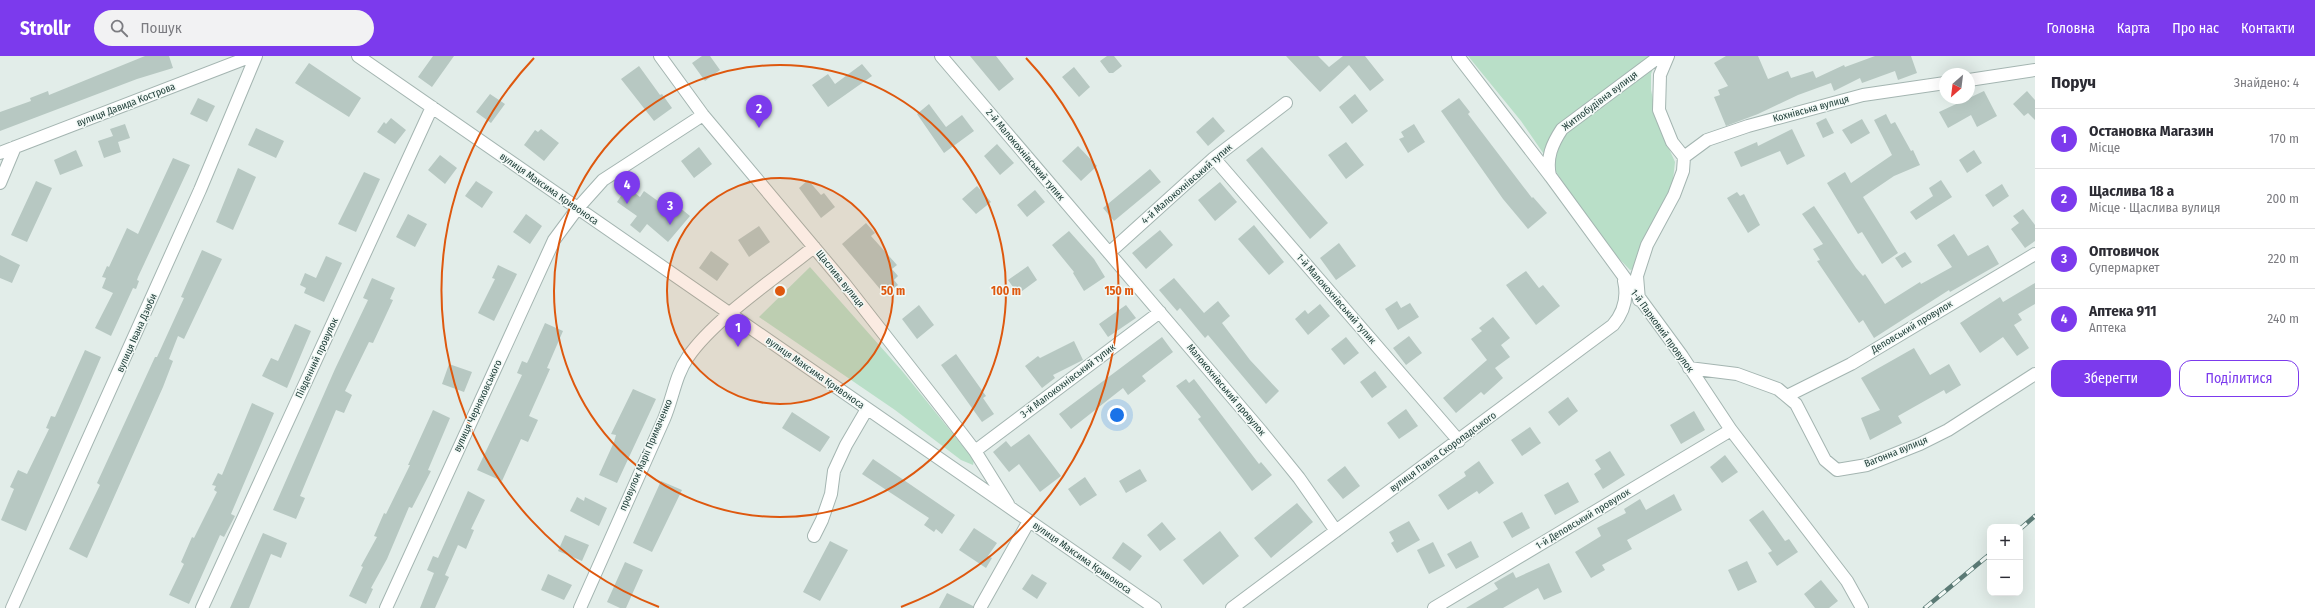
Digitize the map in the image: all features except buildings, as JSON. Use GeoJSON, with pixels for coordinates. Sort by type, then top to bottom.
{"type":"FeatureCollection","features":[{"type":"Feature","properties":{"kind":"street","name":"вулиця Давида Кострова"},"geometry":{"type":"LineString","coordinates":[[0,153],[252,56]]}},
{"type":"Feature","properties":{"kind":"street","name":"вулиця Івана Дзюби"},"geometry":{"type":"LineString","coordinates":[[12,608],[200,190],[256,56]]}},
{"type":"Feature","properties":{"kind":"street","name":"вулиця Максима Кривоноса"},"geometry":{"type":"LineString","coordinates":[[358,56],[1155,608]]}},
{"type":"Feature","properties":{"kind":"street","name":"Щаслива вулиця"},"geometry":{"type":"LineString","coordinates":[[660,56],[703,114],[814,247],[975,451],[1011,508]]}},
{"type":"Feature","properties":{"kind":"street","name":"2-й Малокохнівський тупик"},"geometry":{"type":"LineString","coordinates":[[941,56],[1110,253]]}},
{"type":"Feature","properties":{"kind":"street","name":"1-й Парковий провулок"},"geometry":{"type":"LineString","coordinates":[[1458,56],[1551,177],[1689,368],[1731,430],[1847,580],[1862,608]]}},
{"type":"Feature","properties":{"kind":"street","name":"Житлобудівна вулиця"},"geometry":{"type":"LineString","coordinates":[[1551,177],[1548,165],[1550,153],[1554,141],[1562,129],[1660,56]]}},
{"type":"Feature","properties":{"kind":"street"},"geometry":{"type":"LineString","coordinates":[[1639,300],[1637,276],[1654,230],[1674,195],[1683,171],[1684,157],[1672,142],[1660,110],[1660,75],[1668,56]]}},
{"type":"Feature","properties":{"kind":"street"},"geometry":{"type":"LineString","coordinates":[[1975,79],[2035,70]]}},
{"type":"Feature","properties":{"kind":"street","name":"Кохнівська вулиця"},"geometry":{"type":"LineString","coordinates":[[1684,157],[1707,140],[1748,126],[1863,95],[1939,84]]}},
{"type":"Feature","properties":{"kind":"street","name":"4-й Малокохнівський тупик"},"geometry":{"type":"LineString","coordinates":[[1110,253],[1214,158],[1286,103]]}},
{"type":"Feature","properties":{"kind":"street","name":"Південний провулок"},"geometry":{"type":"LineString","coordinates":[[202,608],[432,107]]}},
{"type":"Feature","properties":{"kind":"street","name":"вулиця Черняховського"},"geometry":{"type":"LineString","coordinates":[[386,608],[554,240],[577,209],[603,180],[703,114]]}},
{"type":"Feature","properties":{"kind":"street"},"geometry":{"type":"LineString","coordinates":[[0,183],[15,147]]}},
{"type":"Feature","properties":{"kind":"street","name":"1-й Малокохнівський тупик"},"geometry":{"type":"LineString","coordinates":[[1214,158],[1459,441]]}},
{"type":"Feature","properties":{"kind":"street","name":"провулок Марії Примаченко"},"geometry":{"type":"LineString","coordinates":[[580,608],[667,411],[680,370],[689,356],[730,314],[814,247]]}},
{"type":"Feature","properties":{"kind":"street","name":"Малокохнівський провулок"},"geometry":{"type":"LineString","coordinates":[[1110,253],[1300,478],[1336,531]]}},
{"type":"Feature","properties":{"kind":"street","name":"Деповський провулок"},"geometry":{"type":"LineString","coordinates":[[1787,396],[1851,364],[2035,254]]}},
{"type":"Feature","properties":{"kind":"street","name":"вулиця Павла Скоропадського"},"geometry":{"type":"LineString","coordinates":[[1232,608],[1459,441],[1613,325],[1621,315],[1625,301],[1624,280]]}},
{"type":"Feature","properties":{"kind":"street","name":"3-й Малокохнівський тупик"},"geometry":{"type":"LineString","coordinates":[[975,451],[1160,312]]}},
{"type":"Feature","properties":{"kind":"street","name":"Вагонна вулиця"},"geometry":{"type":"LineString","coordinates":[[1689,368],[1737,374],[1778,389],[1796,404],[1809,426],[1825,460],[1837,470],[1846,470],[1866,465],[1948,430],[2035,374]]}},
{"type":"Feature","properties":{"kind":"street"},"geometry":{"type":"LineString","coordinates":[[814,536],[822,520],[831,494],[834,472],[846,445],[867,409]]}},
{"type":"Feature","properties":{"kind":"street","name":"1-й Деповський провулок"},"geometry":{"type":"LineString","coordinates":[[1434,608],[1731,430]]}},
{"type":"Feature","properties":{"kind":"street"},"geometry":{"type":"LineString","coordinates":[[980,608],[1029,521]]}},
{"type":"Feature","properties":{"kind":"green space"},"geometry":{"type":"Polygon","coordinates":[[[1468,56],[1658,56],[1651,74],[1651,90],[1658,124],[1675,162],[1672,189],[1634,269],[1630,270],[1607,246],[1521,121],[1468,56]]]}},
{"type":"Feature","properties":{"kind":"green space"},"geometry":{"type":"Polygon","coordinates":[[[810,267],[903,372],[974,460],[973,465],[961,460],[895,410],[759,317],[810,267]]]}},
{"type":"Feature","properties":{"kind":"railway"},"geometry":{"type":"LineString","coordinates":[[2023,526],[2035,516]]}},
{"type":"Feature","properties":{"kind":"railway"},"geometry":{"type":"LineString","coordinates":[[1925,608],[1987,556]]}},
{"type":"Feature","properties":{"kind":"place","name":"Щаслива 18 а"},"geometry":{"type":"Point","coordinates":[759,128]}},
{"type":"Feature","properties":{"kind":"place","name":"Аптека 911"},"geometry":{"type":"Point","coordinates":[627,204]}},
{"type":"Feature","properties":{"kind":"place","name":"Оптовичок"},"geometry":{"type":"Point","coordinates":[670,225]}},
{"type":"Feature","properties":{"kind":"place","name":"Остановка Магазин"},"geometry":{"type":"Point","coordinates":[738,347]}}]}
